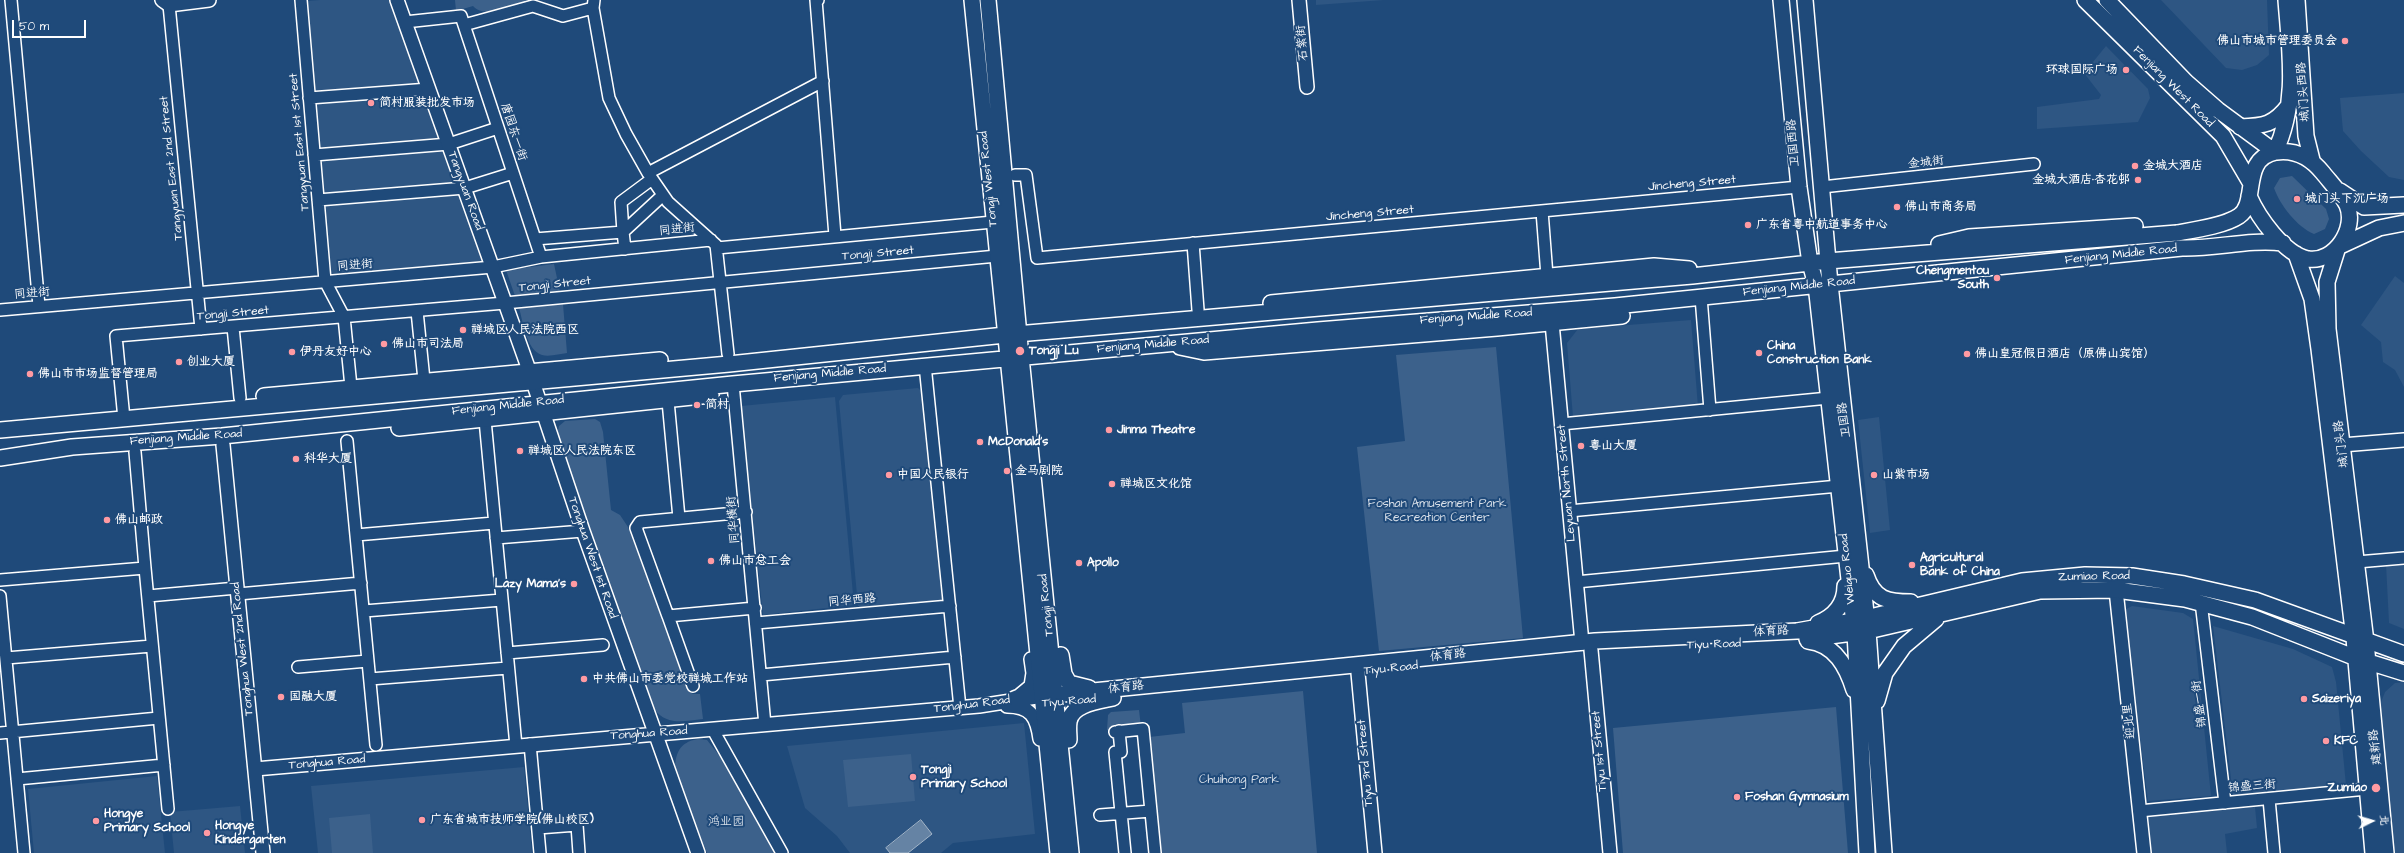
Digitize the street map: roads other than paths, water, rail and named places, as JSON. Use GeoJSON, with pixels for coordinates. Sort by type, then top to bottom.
{"type":"FeatureCollection","features":[{"type":"Feature","properties":{"kind":"main road"},"geometry":{"type":"LineString","coordinates":[[962,0],[982,206],[994,222]]}},
{"type":"Feature","properties":{"kind":"main road","name":"Tongji West Road"},"geometry":{"type":"LineString","coordinates":[[972,0],[997,256],[1015,357]]}},
{"type":"Feature","properties":{"kind":"main road","name":"Tongji West Road"},"geometry":{"type":"LineString","coordinates":[[988,0],[1006,200],[1012,334]]}},
{"type":"Feature","properties":{"kind":"main road"},"geometry":{"type":"LineString","coordinates":[[993,0],[999,7],[1015,175],[1006,200]]}},
{"type":"Feature","properties":{"kind":"main road","name":"卫国西路"},"geometry":{"type":"LineString","coordinates":[[1781,0],[1798,187],[1810,263],[1823,285]]}},
{"type":"Feature","properties":{"kind":"main road","name":"卫国西路"},"geometry":{"type":"LineString","coordinates":[[1806,0],[1828,261],[1823,285]]}},
{"type":"Feature","properties":{"kind":"main road","name":"Fenjiang West Road"},"geometry":{"type":"LineString","coordinates":[[2085,0],[2223,136],[2249,189]]}},
{"type":"Feature","properties":{"kind":"main road","name":"Fenjiang West Road"},"geometry":{"type":"LineString","coordinates":[[2108,0],[2186,82],[2240,127],[2275,152]]}},
{"type":"Feature","properties":{"kind":"main road","name":"城门头西路"},"geometry":{"type":"LineString","coordinates":[[2275,152],[2284,133],[2292,84],[2286,0]]}},
{"type":"Feature","properties":{"kind":"main road","name":"城门头西路"},"geometry":{"type":"LineString","coordinates":[[2297,0],[2306,136],[2312,160]]}},
{"type":"Feature","properties":{"kind":"main road"},"geometry":{"type":"LineString","coordinates":[[992,39],[999,7]]}},
{"type":"Feature","properties":{"kind":"main road"},"geometry":{"type":"LineString","coordinates":[[2240,127],[2262,126],[2279,118],[2289,105]]}},
{"type":"Feature","properties":{"kind":"main road"},"geometry":{"type":"LineString","coordinates":[[2338,247],[2346,233],[2349,215],[2347,205],[2312,160],[2294,152],[2275,152],[2263,159],[2255,168],[2249,189],[2256,212],[2282,243],[2296,254],[2308,259],[2319,258],[2329,254],[2338,247],[2379,228],[2404,223]]}},
{"type":"Feature","properties":{"kind":"main road"},"geometry":{"type":"LineString","coordinates":[[2333,186],[2364,207],[2404,205]]}},
{"type":"Feature","properties":{"kind":"main road","name":"Fenjiang Middle Road"},"geometry":{"type":"LineString","coordinates":[[0,430],[124,419],[531,376],[875,348],[1012,334],[1722,272],[1828,261],[2177,233],[2196,230],[2238,216],[2244,210],[2249,189]]}},
{"type":"Feature","properties":{"kind":"main road","name":"Fenjiang Middle Road"},"geometry":{"type":"LineString","coordinates":[[0,458],[72,448],[541,409],[926,365],[1668,301],[1958,271],[2018,271],[2082,266],[2157,259],[2201,249],[2261,240],[2282,243]]}},
{"type":"Feature","properties":{"kind":"main road","name":"城门头路"},"geometry":{"type":"LineString","coordinates":[[2338,247],[2328,282],[2328,329],[2357,562],[2360,640]]}},
{"type":"Feature","properties":{"kind":"main road","name":"城门头路"},"geometry":{"type":"LineString","coordinates":[[2296,254],[2312,299],[2360,640]]}},
{"type":"Feature","properties":{"kind":"main road"},"geometry":{"type":"LineString","coordinates":[[1160,322],[1182,312],[1198,310],[1654,266],[1722,272]]}},
{"type":"Feature","properties":{"kind":"main road","name":"Weiguo Road"},"geometry":{"type":"LineString","coordinates":[[1823,285],[1829,398],[1839,486],[1861,626],[1867,710]]}},
{"type":"Feature","properties":{"kind":"main road","name":"卫国路"},"geometry":{"type":"LineString","coordinates":[[1823,285],[1851,556]]}},
{"type":"Feature","properties":{"kind":"main road"},"geometry":{"type":"LineString","coordinates":[[1163,344],[1204,352],[1552,323],[1634,314],[1668,301]]}},
{"type":"Feature","properties":{"kind":"main road"},"geometry":{"type":"LineString","coordinates":[[124,419],[162,405],[424,380],[531,376],[728,354],[818,347],[875,348]]}},
{"type":"Feature","properties":{"kind":"main road","name":"Tongji Road"},"geometry":{"type":"LineString","coordinates":[[1015,357],[1013,400],[1050,700],[1058,853]]}},
{"type":"Feature","properties":{"kind":"main road","name":"Tongji Road"},"geometry":{"type":"LineString","coordinates":[[1015,357],[1030,440],[1046,661]]}},
{"type":"Feature","properties":{"kind":"main road"},"geometry":{"type":"LineString","coordinates":[[25,455],[135,452],[223,445],[485,420],[541,409],[668,401],[733,388]]}},
{"type":"Feature","properties":{"kind":"main road"},"geometry":{"type":"LineString","coordinates":[[1013,400],[1005,408],[1029,642],[1046,661],[1059,640]]}},
{"type":"Feature","properties":{"kind":"main road"},"geometry":{"type":"LineString","coordinates":[[1030,440],[1040,455],[1059,640],[1064,674],[1069,683],[1112,694]]}},
{"type":"Feature","properties":{"kind":"main road"},"geometry":{"type":"LineString","coordinates":[[1851,556],[1870,587],[1880,597],[1896,602],[1930,602]]}},
{"type":"Feature","properties":{"kind":"main road"},"geometry":{"type":"LineString","coordinates":[[1793,638],[1826,620],[1841,604],[1845,591],[1851,556]]}},
{"type":"Feature","properties":{"kind":"main road","name":"Zumiao Road"},"geometry":{"type":"LineString","coordinates":[[1861,626],[1930,602],[2038,578],[2085,575],[2132,576],[2184,584],[2255,600],[2360,640],[2404,654]]}},
{"type":"Feature","properties":{"kind":"main road","name":"Zumiao Road"},"geometry":{"type":"LineString","coordinates":[[1861,626],[1946,613],[2040,591],[2116,590],[2201,602],[2252,617],[2362,660],[2404,673]]}},
{"type":"Feature","properties":{"kind":"main road"},"geometry":{"type":"LineString","coordinates":[[1868,853],[1867,710],[1885,673],[1904,646],[1928,624],[1946,613]]}},
{"type":"Feature","properties":{"kind":"main road","name":"体育路"},"geometry":{"type":"LineString","coordinates":[[1793,638],[1861,626]]}},
{"type":"Feature","properties":{"kind":"main road"},"geometry":{"type":"LineString","coordinates":[[1793,638],[1815,642],[1828,647],[1841,659],[1852,685],[1867,710],[1884,853]]}},
{"type":"Feature","properties":{"kind":"main road","name":"Tiyu Road"},"geometry":{"type":"LineString","coordinates":[[1050,700],[1358,673],[1586,646],[1793,638]]}},
{"type":"Feature","properties":{"kind":"main road","name":"建新路"},"geometry":{"type":"LineString","coordinates":[[2360,640],[2386,853]]}},
{"type":"Feature","properties":{"kind":"main road","name":"体育路"},"geometry":{"type":"LineString","coordinates":[[1112,694],[1586,646]]}},
{"type":"Feature","properties":{"kind":"main road","name":"建新路"},"geometry":{"type":"LineString","coordinates":[[2362,660],[2367,789],[2373,853]]}},
{"type":"Feature","properties":{"kind":"main road"},"geometry":{"type":"LineString","coordinates":[[1080,853],[1070,748],[1069,720],[1073,712],[1085,705],[1112,694]]}},
{"type":"Feature","properties":{"kind":"main road","name":"Tongji Road"},"geometry":{"type":"LineString","coordinates":[[1050,700],[1060,736],[1071,853]]}},
{"type":"Feature","properties":{"kind":"main road"},"geometry":{"type":"LineString","coordinates":[[1060,736],[1070,748]]}},
{"type":"Feature","properties":{"kind":"street"},"geometry":{"type":"LineString","coordinates":[[11,0],[39,306]]}},
{"type":"Feature","properties":{"kind":"street"},"geometry":{"type":"LineString","coordinates":[[166,2],[209,0]]}},
{"type":"Feature","properties":{"kind":"street","name":"Tangyuan East 1st Street"},"geometry":{"type":"LineString","coordinates":[[301,0],[324,281]]}},
{"type":"Feature","properties":{"kind":"street","name":"Tangyuan Road"},"geometry":{"type":"LineString","coordinates":[[397,0],[531,376]]}},
{"type":"Feature","properties":{"kind":"street"},"geometry":{"type":"LineString","coordinates":[[818,0],[816,0],[835,236]]}},
{"type":"Feature","properties":{"kind":"street","name":"石紫街"},"geometry":{"type":"LineString","coordinates":[[1300,0],[1307,87]]}},
{"type":"Feature","properties":{"kind":"street","name":"Tangyuan East 2nd Street"},"geometry":{"type":"LineString","coordinates":[[166,2],[201,329]]}},
{"type":"Feature","properties":{"kind":"street"},"geometry":{"type":"LineString","coordinates":[[405,22],[462,20],[533,6],[563,16],[594,4],[610,98],[650,176],[663,195],[714,244],[728,354]]}},
{"type":"Feature","properties":{"kind":"street","name":"唐园东一街"},"geometry":{"type":"LineString","coordinates":[[462,20],[541,257]]}},
{"type":"Feature","properties":{"kind":"street"},"geometry":{"type":"LineString","coordinates":[[625,249],[621,202],[650,176],[823,81]]}},
{"type":"Feature","properties":{"kind":"street"},"geometry":{"type":"LineString","coordinates":[[309,98],[428,89]]}},
{"type":"Feature","properties":{"kind":"street"},"geometry":{"type":"LineString","coordinates":[[314,155],[448,144],[498,128]]}},
{"type":"Feature","properties":{"kind":"street","name":"金城街"},"geometry":{"type":"LineString","coordinates":[[1822,187],[2034,164]]}},
{"type":"Feature","properties":{"kind":"street"},"geometry":{"type":"LineString","coordinates":[[318,200],[465,188],[513,173]]}},
{"type":"Feature","properties":{"kind":"street","name":"Jincheng Street"},"geometry":{"type":"LineString","coordinates":[[1015,175],[1026,175],[1037,258],[1798,187]]}},
{"type":"Feature","properties":{"kind":"street"},"geometry":{"type":"LineString","coordinates":[[535,239],[623,232],[663,195]]}},
{"type":"Feature","properties":{"kind":"street"},"geometry":{"type":"LineString","coordinates":[[1542,211],[1547,276]]}},
{"type":"Feature","properties":{"kind":"street","name":"同进街"},"geometry":{"type":"LineString","coordinates":[[0,310],[493,267],[541,257],[625,249],[835,236],[994,222]]}},
{"type":"Feature","properties":{"kind":"street"},"geometry":{"type":"LineString","coordinates":[[1193,243],[1198,310]]}},
{"type":"Feature","properties":{"kind":"street","name":"Tongji Street"},"geometry":{"type":"LineString","coordinates":[[124,419],[116,336],[417,311],[997,256]]}},
{"type":"Feature","properties":{"kind":"street"},"geometry":{"type":"LineString","coordinates":[[324,281],[344,317],[351,387]]}},
{"type":"Feature","properties":{"kind":"street"},"geometry":{"type":"LineString","coordinates":[[1701,297],[1710,410]]}},
{"type":"Feature","properties":{"kind":"street"},"geometry":{"type":"LineString","coordinates":[[417,311],[424,380]]}},
{"type":"Feature","properties":{"kind":"street","name":"Leyuan North Street"},"geometry":{"type":"LineString","coordinates":[[1552,323],[1576,582],[1586,646]]}},
{"type":"Feature","properties":{"kind":"street"},"geometry":{"type":"LineString","coordinates":[[232,327],[240,398]]}},
{"type":"Feature","properties":{"kind":"street"},"geometry":{"type":"LineString","coordinates":[[926,365],[960,708]]}},
{"type":"Feature","properties":{"kind":"street","name":"Tonghua West 1st Road"},"geometry":{"type":"LineString","coordinates":[[531,376],[582,532],[698,853]]}},
{"type":"Feature","properties":{"kind":"street","name":"同华横街"},"geometry":{"type":"LineString","coordinates":[[733,388],[746,512],[765,725]]}},
{"type":"Feature","properties":{"kind":"street"},"geometry":{"type":"LineString","coordinates":[[1561,424],[1829,398]]}},
{"type":"Feature","properties":{"kind":"street"},"geometry":{"type":"LineString","coordinates":[[668,401],[679,518]]}},
{"type":"Feature","properties":{"kind":"street"},"geometry":{"type":"LineString","coordinates":[[485,420],[516,746]]}},
{"type":"Feature","properties":{"kind":"street"},"geometry":{"type":"LineString","coordinates":[[2342,445],[2404,440]]}},
{"type":"Feature","properties":{"kind":"street"},"geometry":{"type":"LineString","coordinates":[[347,441],[376,745]]}},
{"type":"Feature","properties":{"kind":"street","name":"Tonghua West 2nd Road"},"geometry":{"type":"LineString","coordinates":[[223,445],[263,853]]}},
{"type":"Feature","properties":{"kind":"street"},"geometry":{"type":"LineString","coordinates":[[135,452],[168,809]]}},
{"type":"Feature","properties":{"kind":"street"},"geometry":{"type":"LineString","coordinates":[[1569,511],[1839,486]]}},
{"type":"Feature","properties":{"kind":"street"},"geometry":{"type":"LineString","coordinates":[[693,686],[636,528],[640,522],[746,512]]}},
{"type":"Feature","properties":{"kind":"street"},"geometry":{"type":"LineString","coordinates":[[356,535],[494,523]]}},
{"type":"Feature","properties":{"kind":"street"},"geometry":{"type":"LineString","coordinates":[[496,538],[582,532]]}},
{"type":"Feature","properties":{"kind":"street"},"geometry":{"type":"LineString","coordinates":[[1576,582],[1851,556]]}},
{"type":"Feature","properties":{"kind":"street"},"geometry":{"type":"LineString","coordinates":[[2357,562],[2404,558]]}},
{"type":"Feature","properties":{"kind":"street"},"geometry":{"type":"LineString","coordinates":[[0,580],[145,568]]}},
{"type":"Feature","properties":{"kind":"street"},"geometry":{"type":"LineString","coordinates":[[148,596],[361,583]]}},
{"type":"Feature","properties":{"kind":"street","name":"迎北里"},"geometry":{"type":"LineString","coordinates":[[2116,590],[2144,853]]}},
{"type":"Feature","properties":{"kind":"street"},"geometry":{"type":"LineString","coordinates":[[0,596],[24,853]]}},
{"type":"Feature","properties":{"kind":"street"},"geometry":{"type":"LineString","coordinates":[[364,611],[502,600]]}},
{"type":"Feature","properties":{"kind":"street","name":"锦盛一街"},"geometry":{"type":"LineString","coordinates":[[2201,602],[2225,803]]}},
{"type":"Feature","properties":{"kind":"street","name":"同华西路"},"geometry":{"type":"LineString","coordinates":[[756,623],[950,606]]}},
{"type":"Feature","properties":{"kind":"street"},"geometry":{"type":"LineString","coordinates":[[668,616],[755,608]]}},
{"type":"Feature","properties":{"kind":"street"},"geometry":{"type":"LineString","coordinates":[[979,706],[1019,696],[1031,686],[1033,673],[1029,642]]}},
{"type":"Feature","properties":{"kind":"street"},"geometry":{"type":"LineString","coordinates":[[507,653],[603,645]]}},
{"type":"Feature","properties":{"kind":"street"},"geometry":{"type":"LineString","coordinates":[[6,658],[152,646]]}},
{"type":"Feature","properties":{"kind":"street","name":"Tiyu 1st Street"},"geometry":{"type":"LineString","coordinates":[[1586,646],[1610,853]]}},
{"type":"Feature","properties":{"kind":"street"},"geometry":{"type":"LineString","coordinates":[[761,674],[955,656]]}},
{"type":"Feature","properties":{"kind":"street"},"geometry":{"type":"LineString","coordinates":[[298,667],[368,661]]}},
{"type":"Feature","properties":{"kind":"street"},"geometry":{"type":"LineString","coordinates":[[370,679],[508,668]]}},
{"type":"Feature","properties":{"kind":"street","name":"Tiyu 3rd Street"},"geometry":{"type":"LineString","coordinates":[[1358,673],[1375,853]]}},
{"type":"Feature","properties":{"kind":"street","name":"Tiyu Road"},"geometry":{"type":"LineString","coordinates":[[1020,703],[1050,700]]}},
{"type":"Feature","properties":{"kind":"street"},"geometry":{"type":"LineString","coordinates":[[1020,703],[1032,713],[1038,724],[1041,748]]}},
{"type":"Feature","properties":{"kind":"street","name":"Tonghua Road"},"geometry":{"type":"LineString","coordinates":[[255,769],[530,744],[713,730],[1020,703]]}},
{"type":"Feature","properties":{"kind":"street"},"geometry":{"type":"LineString","coordinates":[[0,733],[159,718]]}},
{"type":"Feature","properties":{"kind":"street"},"geometry":{"type":"LineString","coordinates":[[1125,853],[1115,752],[1121,752],[1117,732],[1143,729],[1154,853]]}},
{"type":"Feature","properties":{"kind":"street"},"geometry":{"type":"LineString","coordinates":[[713,730],[782,853]]}},
{"type":"Feature","properties":{"kind":"street"},"geometry":{"type":"LineString","coordinates":[[530,744],[540,853]]}},
{"type":"Feature","properties":{"kind":"street"},"geometry":{"type":"LineString","coordinates":[[17,778],[164,765]]}},
{"type":"Feature","properties":{"kind":"street","name":"锦盛三街"},"geometry":{"type":"LineString","coordinates":[[2139,811],[2367,789]]}},
{"type":"Feature","properties":{"kind":"street"},"geometry":{"type":"LineString","coordinates":[[2269,799],[2274,853]]}},
{"type":"Feature","properties":{"kind":"street"},"geometry":{"type":"LineString","coordinates":[[1100,815],[1151,810]]}},
{"type":"Feature","properties":{"kind":"street"},"geometry":{"type":"LineString","coordinates":[[538,828],[577,825],[579,853]]}},
{"type":"Feature","properties":{"kind":"place","name":"佛山市城市管理委员会"},"geometry":{"type":"Point","coordinates":[2345,41]}},
{"type":"Feature","properties":{"kind":"place","name":"环球国际广场"},"geometry":{"type":"Point","coordinates":[2126,70]}},
{"type":"Feature","properties":{"kind":"place","name":"简村服装批发市场"},"geometry":{"type":"Point","coordinates":[371,103]}},
{"type":"Feature","properties":{"kind":"place","name":"金城大酒店"},"geometry":{"type":"Point","coordinates":[2135,166]}},
{"type":"Feature","properties":{"kind":"place","name":"金城大酒店·杏花邨"},"geometry":{"type":"Point","coordinates":[2138,180]}},
{"type":"Feature","properties":{"kind":"place","name":"城门头下沉广场"},"geometry":{"type":"Point","coordinates":[2297,199]}},
{"type":"Feature","properties":{"kind":"place","name":"佛山市商务局"},"geometry":{"type":"Point","coordinates":[1897,207]}},
{"type":"Feature","properties":{"kind":"place","name":"广东省粤中航道事务中心"},"geometry":{"type":"Point","coordinates":[1748,225]}},
{"type":"Feature","properties":{"kind":"place","name":"Chengmentou South"},"geometry":{"type":"Point","coordinates":[1997,278]}},
{"type":"Feature","properties":{"kind":"place","name":"禅城区人民法院西区"},"geometry":{"type":"Point","coordinates":[463,330]}},
{"type":"Feature","properties":{"kind":"place","name":"佛山市司法局"},"geometry":{"type":"Point","coordinates":[384,344]}},
{"type":"Feature","properties":{"kind":"place","name":"Tongji Lu"},"geometry":{"type":"Point","coordinates":[1020,351]}},
{"type":"Feature","properties":{"kind":"place","name":"伊丹友好中心"},"geometry":{"type":"Point","coordinates":[292,352]}},
{"type":"Feature","properties":{"kind":"place","name":"China Construction Bank"},"geometry":{"type":"Point","coordinates":[1759,353]}},
{"type":"Feature","properties":{"kind":"place","name":"佛山皇冠假日酒店（原佛山宾馆）"},"geometry":{"type":"Point","coordinates":[1967,354]}},
{"type":"Feature","properties":{"kind":"place","name":"创业大厦"},"geometry":{"type":"Point","coordinates":[179,362]}},
{"type":"Feature","properties":{"kind":"place","name":"佛山市市场监督管理局"},"geometry":{"type":"Point","coordinates":[30,374]}},
{"type":"Feature","properties":{"kind":"place","name":"简村"},"geometry":{"type":"Point","coordinates":[697,405]}},
{"type":"Feature","properties":{"kind":"place","name":"Jinma Theatre"},"geometry":{"type":"Point","coordinates":[1109,430]}},
{"type":"Feature","properties":{"kind":"place","name":"McDonald's"},"geometry":{"type":"Point","coordinates":[980,442]}},
{"type":"Feature","properties":{"kind":"place","name":"粤山大厦"},"geometry":{"type":"Point","coordinates":[1581,446]}},
{"type":"Feature","properties":{"kind":"place","name":"禅城区人民法院东区"},"geometry":{"type":"Point","coordinates":[520,451]}},
{"type":"Feature","properties":{"kind":"place","name":"科华大厦"},"geometry":{"type":"Point","coordinates":[296,459]}},
{"type":"Feature","properties":{"kind":"place","name":"金马剧院"},"geometry":{"type":"Point","coordinates":[1007,471]}},
{"type":"Feature","properties":{"kind":"place","name":"中国人民银行"},"geometry":{"type":"Point","coordinates":[889,475]}},
{"type":"Feature","properties":{"kind":"place","name":"山紫市场"},"geometry":{"type":"Point","coordinates":[1874,475]}},
{"type":"Feature","properties":{"kind":"place","name":"禅城区文化馆"},"geometry":{"type":"Point","coordinates":[1112,484]}},
{"type":"Feature","properties":{"kind":"place","name":"佛山邮政"},"geometry":{"type":"Point","coordinates":[107,520]}},
{"type":"Feature","properties":{"kind":"place","name":"佛山市总工会"},"geometry":{"type":"Point","coordinates":[711,561]}},
{"type":"Feature","properties":{"kind":"place","name":"Apollo"},"geometry":{"type":"Point","coordinates":[1079,563]}},
{"type":"Feature","properties":{"kind":"place","name":"Agricultural Bank of China"},"geometry":{"type":"Point","coordinates":[1912,565]}},
{"type":"Feature","properties":{"kind":"place","name":"Lazy Mama's"},"geometry":{"type":"Point","coordinates":[574,584]}},
{"type":"Feature","properties":{"kind":"place","name":"中共佛山市委党校禅城工作站"},"geometry":{"type":"Point","coordinates":[584,679]}},
{"type":"Feature","properties":{"kind":"place","name":"国融大厦"},"geometry":{"type":"Point","coordinates":[281,697]}},
{"type":"Feature","properties":{"kind":"place","name":"Saizeriya"},"geometry":{"type":"Point","coordinates":[2304,699]}},
{"type":"Feature","properties":{"kind":"place","name":"KFC"},"geometry":{"type":"Point","coordinates":[2326,741]}},
{"type":"Feature","properties":{"kind":"place","name":"Tongji Primary School"},"geometry":{"type":"Point","coordinates":[913,777]}},
{"type":"Feature","properties":{"kind":"place","name":"Zumiao"},"geometry":{"type":"Point","coordinates":[2376,788]}},
{"type":"Feature","properties":{"kind":"place","name":"Foshan Gymnasium"},"geometry":{"type":"Point","coordinates":[1737,797]}},
{"type":"Feature","properties":{"kind":"place","name":"广东省城市技师学院(佛山校区)"},"geometry":{"type":"Point","coordinates":[422,820]}},
{"type":"Feature","properties":{"kind":"place","name":"Hongye Primary School"},"geometry":{"type":"Point","coordinates":[96,821]}},
{"type":"Feature","properties":{"kind":"place","name":"Hongye Kindergarten"},"geometry":{"type":"Point","coordinates":[207,833]}},
{"type":"Feature","properties":{"kind":"park label","name":"Foshan Amusement Park Recreation Center"},"geometry":{"type":"Point","coordinates":[1437,511]}},
{"type":"Feature","properties":{"kind":"park label","name":"Chuihong Park"},"geometry":{"type":"Point","coordinates":[1239,780]}},
{"type":"Feature","properties":{"kind":"park label","name":"鸿业园"},"geometry":{"type":"Point","coordinates":[726,822]}}]}
